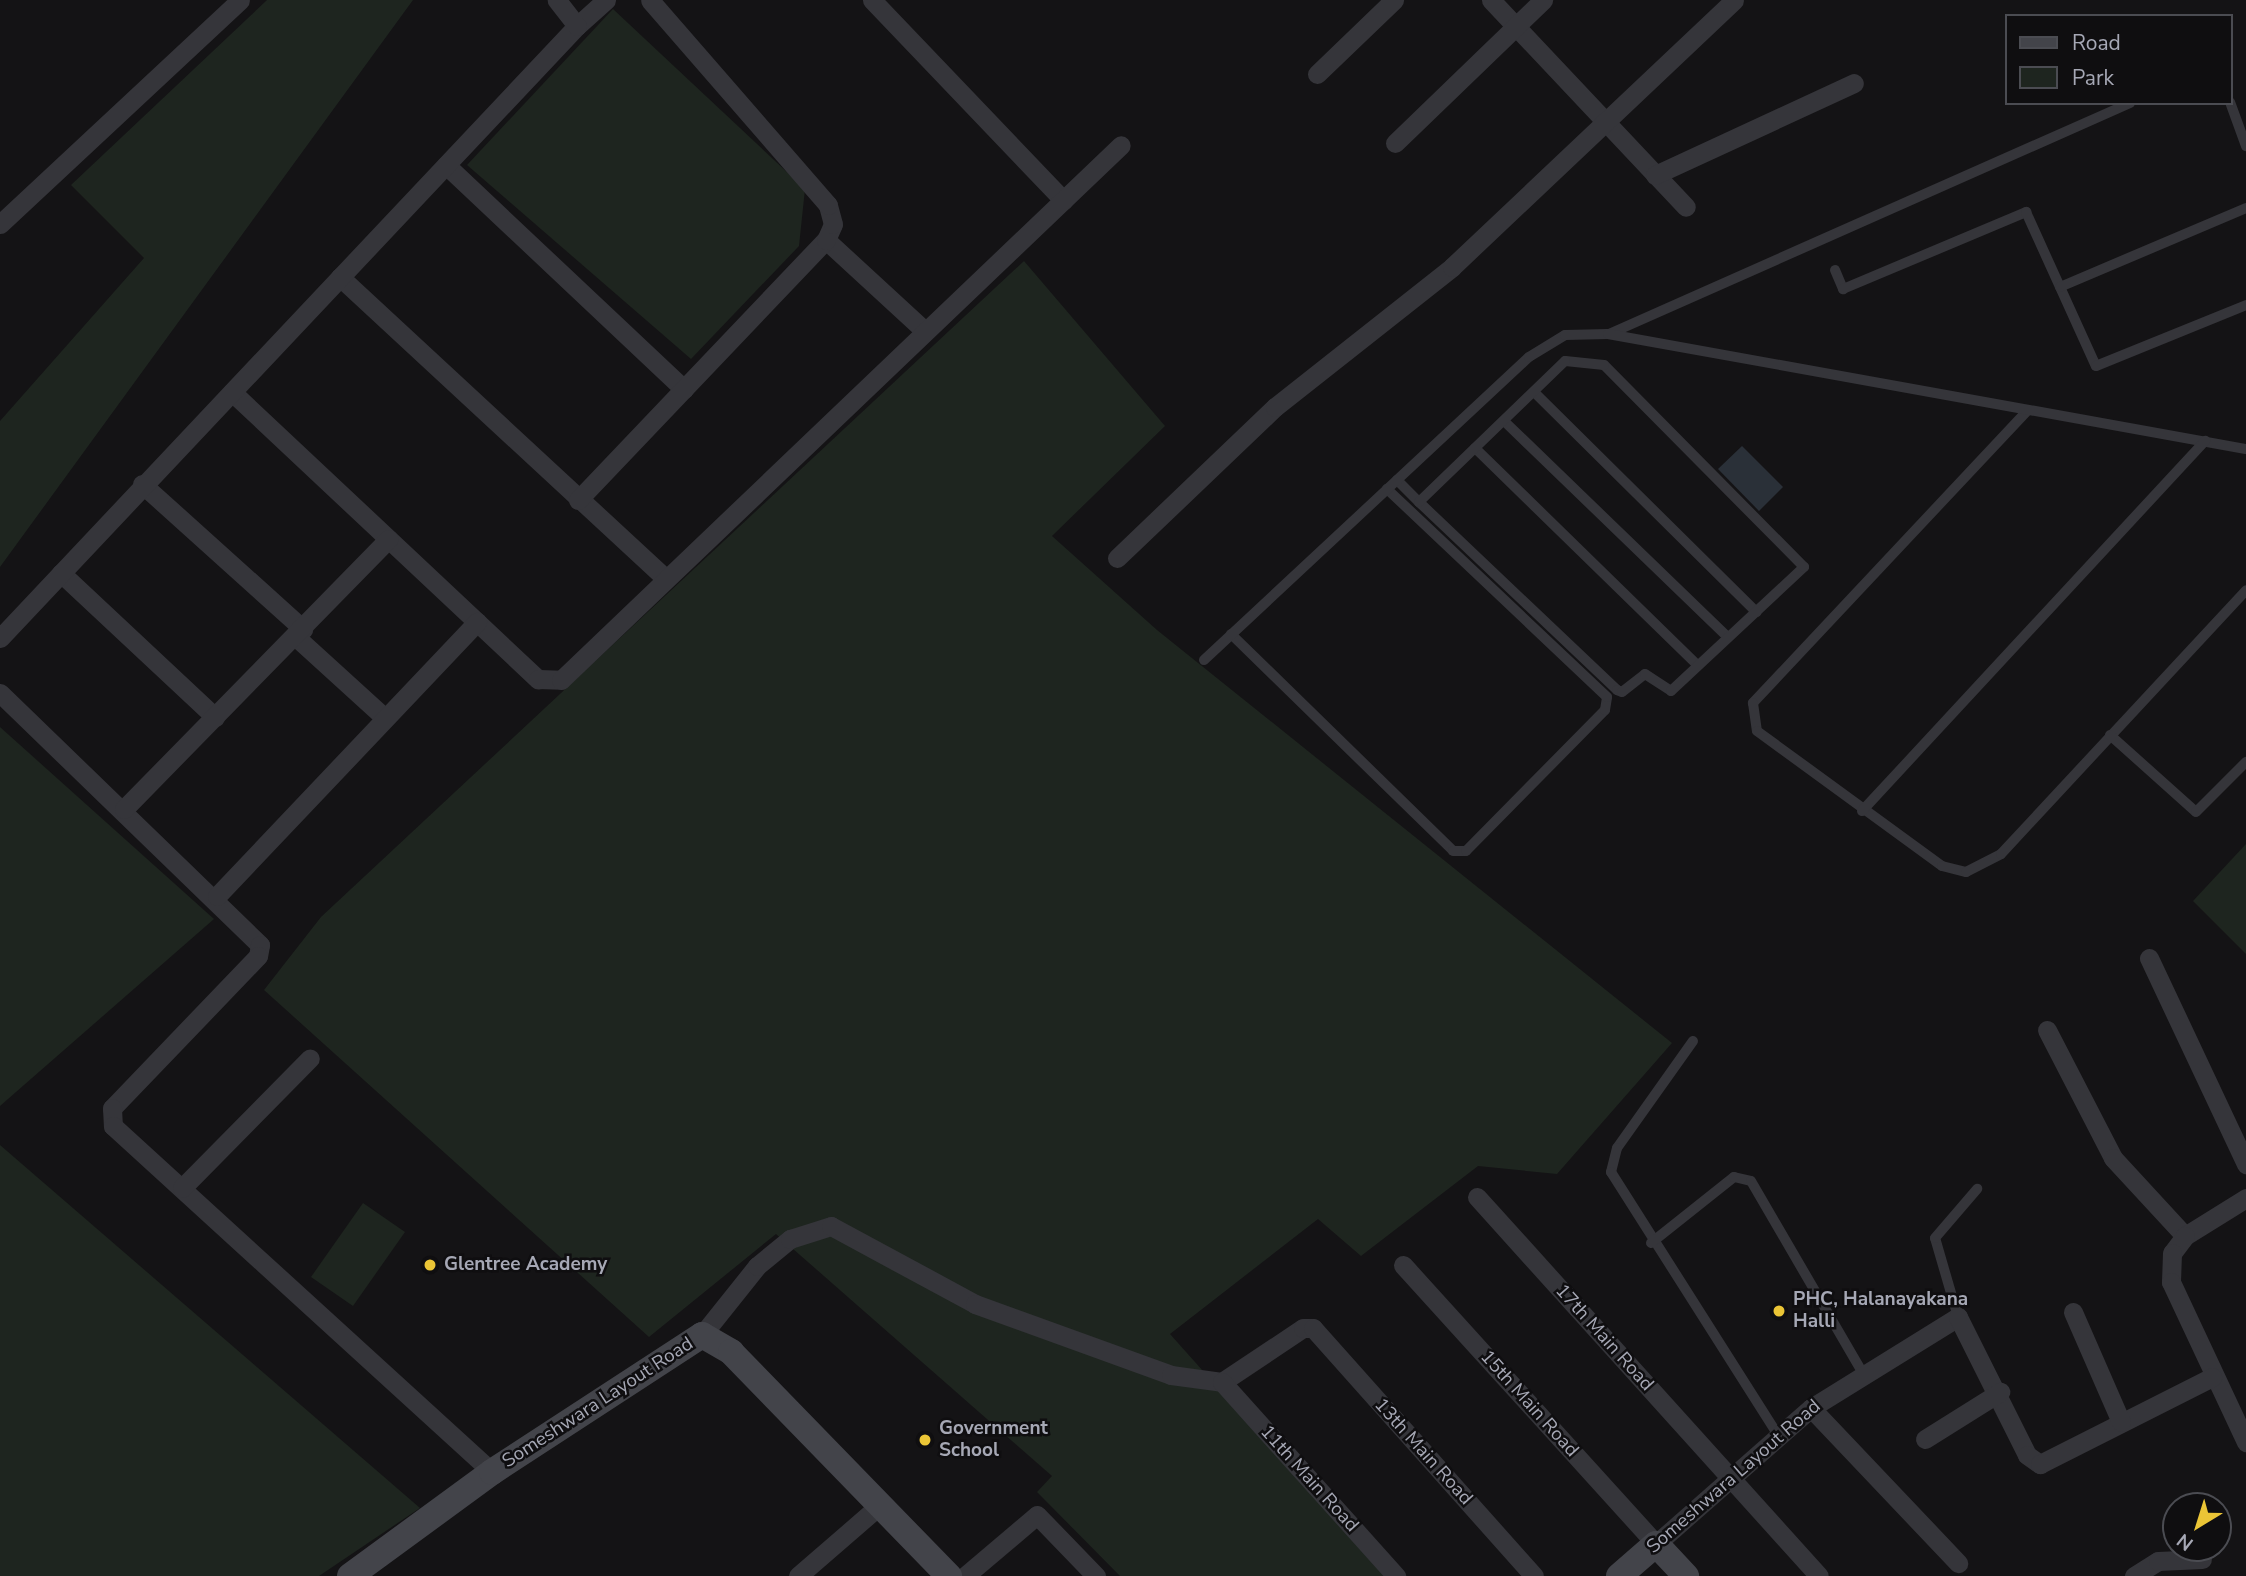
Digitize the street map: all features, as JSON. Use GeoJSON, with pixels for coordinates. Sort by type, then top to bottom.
{"type":"FeatureCollection","features":[{"type":"Feature","properties":{"kind":"street"},"geometry":{"type":"LineString","coordinates":[[0,224],[240,0]]}},
{"type":"Feature","properties":{"kind":"street"},"geometry":{"type":"LineString","coordinates":[[557,0],[577,26]]}},
{"type":"Feature","properties":{"kind":"street"},"geometry":{"type":"LineString","coordinates":[[0,638],[142,484],[577,26],[606,0]]}},
{"type":"Feature","properties":{"kind":"street"},"geometry":{"type":"LineString","coordinates":[[578,500],[826,240],[833,224],[828,205],[650,0]]}},
{"type":"Feature","properties":{"kind":"street"},"geometry":{"type":"LineString","coordinates":[[872,0],[1063,200]]}},
{"type":"Feature","properties":{"kind":"street"},"geometry":{"type":"LineString","coordinates":[[1317,74],[1395,0]]}},
{"type":"Feature","properties":{"kind":"street"},"geometry":{"type":"LineString","coordinates":[[1491,0],[1686,207]]}},
{"type":"Feature","properties":{"kind":"street"},"geometry":{"type":"LineString","coordinates":[[1395,144],[1543,0]]}},
{"type":"Feature","properties":{"kind":"street"},"geometry":{"type":"LineString","coordinates":[[1117,558],[1275,407],[1452,267],[1734,0]]}},
{"type":"Feature","properties":{"kind":"street"},"geometry":{"type":"LineString","coordinates":[[1655,175],[1854,83]]}},
{"type":"Feature","properties":{"kind":"street"},"geometry":{"type":"LineString","coordinates":[[232,392],[538,680],[561,680],[664,577],[1121,145]]}},
{"type":"Feature","properties":{"kind":"street"},"geometry":{"type":"LineString","coordinates":[[446,165],[684,389]]}},
{"type":"Feature","properties":{"kind":"street"},"geometry":{"type":"LineString","coordinates":[[826,240],[925,331]]}},
{"type":"Feature","properties":{"kind":"street"},"geometry":{"type":"LineString","coordinates":[[340,277],[664,577]]}},
{"type":"Feature","properties":{"kind":"street"},"geometry":{"type":"LineString","coordinates":[[142,484],[385,718]]}},
{"type":"Feature","properties":{"kind":"street"},"geometry":{"type":"LineString","coordinates":[[124,809],[388,539]]}},
{"type":"Feature","properties":{"kind":"street"},"geometry":{"type":"LineString","coordinates":[[61,573],[215,717]]}},
{"type":"Feature","properties":{"kind":"street"},"geometry":{"type":"LineString","coordinates":[[216,896],[477,622]]}},
{"type":"Feature","properties":{"kind":"street"},"geometry":{"type":"LineString","coordinates":[[0,693],[255,933],[258,956],[110,1118],[182,1188],[492,1472]]}},
{"type":"Feature","properties":{"kind":"street"},"geometry":{"type":"LineString","coordinates":[[2149,958],[2246,1164]]}},
{"type":"Feature","properties":{"kind":"street"},"geometry":{"type":"LineString","coordinates":[[2047,1030],[2113,1158],[2185,1236]]}},
{"type":"Feature","properties":{"kind":"street"},"geometry":{"type":"LineString","coordinates":[[182,1188],[310,1058]]}},
{"type":"Feature","properties":{"kind":"street","name":"17th Main Road"},"geometry":{"type":"LineString","coordinates":[[1478,1197],[1819,1576]]}},
{"type":"Feature","properties":{"kind":"street"},"geometry":{"type":"LineString","coordinates":[[2246,1198],[2185,1236],[2172,1253],[2171,1282],[2212,1377],[2246,1442]]}},
{"type":"Feature","properties":{"kind":"street"},"geometry":{"type":"LineString","coordinates":[[702,1335],[757,1266],[790,1239],[831,1226],[975,1304],[1171,1375],[1222,1382]]}},
{"type":"Feature","properties":{"kind":"street","name":"15th Main Road"},"geometry":{"type":"LineString","coordinates":[[1403,1265],[1656,1544]]}},
{"type":"Feature","properties":{"kind":"street"},"geometry":{"type":"LineString","coordinates":[[2073,1312],[2121,1422]]}},
{"type":"Feature","properties":{"kind":"street"},"geometry":{"type":"LineString","coordinates":[[1958,1317],[2000,1392],[2027,1455],[2040,1464],[2212,1377]]}},
{"type":"Feature","properties":{"kind":"street","name":"Someshwara Layout Road"},"geometry":{"type":"LineString","coordinates":[[1619,1576],[1811,1408],[1862,1372],[1958,1317]]}},
{"type":"Feature","properties":{"kind":"street","name":"13th Main Road"},"geometry":{"type":"LineString","coordinates":[[1222,1382],[1303,1328],[1313,1328],[1534,1576]]}},
{"type":"Feature","properties":{"kind":"street","name":"Someshwara Layout Road"},"geometry":{"type":"LineString","coordinates":[[350,1576],[492,1472],[702,1335],[731,1352],[948,1576]]}},
{"type":"Feature","properties":{"kind":"street","name":"11th Main Road"},"geometry":{"type":"LineString","coordinates":[[1222,1382],[1396,1576]]}},
{"type":"Feature","properties":{"kind":"street"},"geometry":{"type":"LineString","coordinates":[[1925,1439],[2000,1392]]}},
{"type":"Feature","properties":{"kind":"street"},"geometry":{"type":"LineString","coordinates":[[1811,1408],[1958,1563]]}},
{"type":"Feature","properties":{"kind":"street"},"geometry":{"type":"LineString","coordinates":[[798,1576],[880,1505]]}},
{"type":"Feature","properties":{"kind":"street"},"geometry":{"type":"LineString","coordinates":[[965,1576],[1037,1515],[1096,1576]]}},
{"type":"Feature","properties":{"kind":"street"},"geometry":{"type":"LineString","coordinates":[[1656,1544],[1686,1576]]}},
{"type":"Feature","properties":{"kind":"street"},"geometry":{"type":"LineString","coordinates":[[2134,1576],[2162,1561]]}},
{"type":"Feature","properties":{"kind":"lane"},"geometry":{"type":"LineString","coordinates":[[1608,334],[2125,105]]}},
{"type":"Feature","properties":{"kind":"lane"},"geometry":{"type":"LineString","coordinates":[[2231,105],[2246,146]]}},
{"type":"Feature","properties":{"kind":"lane"},"geometry":{"type":"LineString","coordinates":[[2060,287],[2246,208]]}},
{"type":"Feature","properties":{"kind":"lane"},"geometry":{"type":"LineString","coordinates":[[1835,270],[1843,289],[2026,212],[2096,366],[2246,305]]}},
{"type":"Feature","properties":{"kind":"lane"},"geometry":{"type":"LineString","coordinates":[[1204,660],[1544,346],[1564,335],[1608,334],[2246,449]]}},
{"type":"Feature","properties":{"kind":"lane"},"geometry":{"type":"LineString","coordinates":[[1397,480],[1419,502],[1618,690],[1626,691],[1645,674],[1669,691],[1804,565],[1610,368],[1565,361],[1419,502]]}},
{"type":"Feature","properties":{"kind":"lane"},"geometry":{"type":"LineString","coordinates":[[1534,392],[1756,612]]}},
{"type":"Feature","properties":{"kind":"lane"},"geometry":{"type":"LineString","coordinates":[[2028,410],[1753,704],[1757,731],[1862,811],[1942,866],[1966,872],[2001,854],[2246,590]]}},
{"type":"Feature","properties":{"kind":"lane"},"geometry":{"type":"LineString","coordinates":[[1504,421],[1727,636]]}},
{"type":"Feature","properties":{"kind":"lane"},"geometry":{"type":"LineString","coordinates":[[1862,811],[2205,441]]}},
{"type":"Feature","properties":{"kind":"lane"},"geometry":{"type":"LineString","coordinates":[[1475,449],[1697,665]]}},
{"type":"Feature","properties":{"kind":"lane"},"geometry":{"type":"LineString","coordinates":[[1231,634],[1453,850],[1466,851],[1605,710],[1607,697],[1387,489]]}},
{"type":"Feature","properties":{"kind":"lane"},"geometry":{"type":"LineString","coordinates":[[2110,735],[2196,812],[2246,762]]}},
{"type":"Feature","properties":{"kind":"lane"},"geometry":{"type":"LineString","coordinates":[[1693,1041],[1610,1161],[1651,1243],[1778,1435]]}},
{"type":"Feature","properties":{"kind":"lane"},"geometry":{"type":"LineString","coordinates":[[1651,1243],[1734,1177],[1751,1181],[1862,1372]]}},
{"type":"Feature","properties":{"kind":"lane"},"geometry":{"type":"LineString","coordinates":[[1958,1317],[1935,1238],[1977,1189]]}},
{"type":"Feature","properties":{"kind":"green space"},"geometry":{"type":"Polygon","coordinates":[[[267,0],[413,0],[0,567],[0,421],[144,258],[71,185],[267,0]]]}},
{"type":"Feature","properties":{"kind":"green space"},"geometry":{"type":"Polygon","coordinates":[[[613,9],[805,189],[799,246],[691,359],[467,165],[613,9]]]}},
{"type":"Feature","properties":{"kind":"green space"},"geometry":{"type":"Polygon","coordinates":[[[1024,261],[1165,426],[1052,536],[1157,630],[1672,1043],[1557,1174],[1478,1166],[1361,1256],[1318,1219],[1170,1334],[1386,1576],[1120,1576],[1037,1492],[1052,1476],[776,1234],[649,1337],[264,990],[321,917],[1024,261]]]}},
{"type":"Feature","properties":{"kind":"green space"},"geometry":{"type":"Polygon","coordinates":[[[0,727],[214,919],[0,1106],[0,727]]]}},
{"type":"Feature","properties":{"kind":"green space"},"geometry":{"type":"Polygon","coordinates":[[[2246,844],[2246,954],[2193,901],[2246,844]]]}},
{"type":"Feature","properties":{"kind":"green space"},"geometry":{"type":"Polygon","coordinates":[[[0,1145],[420,1508],[319,1576],[0,1576],[0,1145]]]}},
{"type":"Feature","properties":{"kind":"green space"},"geometry":{"type":"Polygon","coordinates":[[[363,1203],[405,1232],[353,1306],[311,1277],[363,1203]]]}},
{"type":"Feature","properties":{"kind":"shaded area"},"geometry":{"type":"Polygon","coordinates":[[[1742,446],[1783,487],[1759,511],[1718,469],[1742,446]]]}},
{"type":"Feature","properties":{"kind":"place","name":"Glentree Academy"},"geometry":{"type":"Point","coordinates":[430,1265]}},
{"type":"Feature","properties":{"kind":"place","name":"PHC, Halanayakana Halli"},"geometry":{"type":"Point","coordinates":[1779,1311]}},
{"type":"Feature","properties":{"kind":"place","name":"Government School"},"geometry":{"type":"Point","coordinates":[925,1440]}}]}
